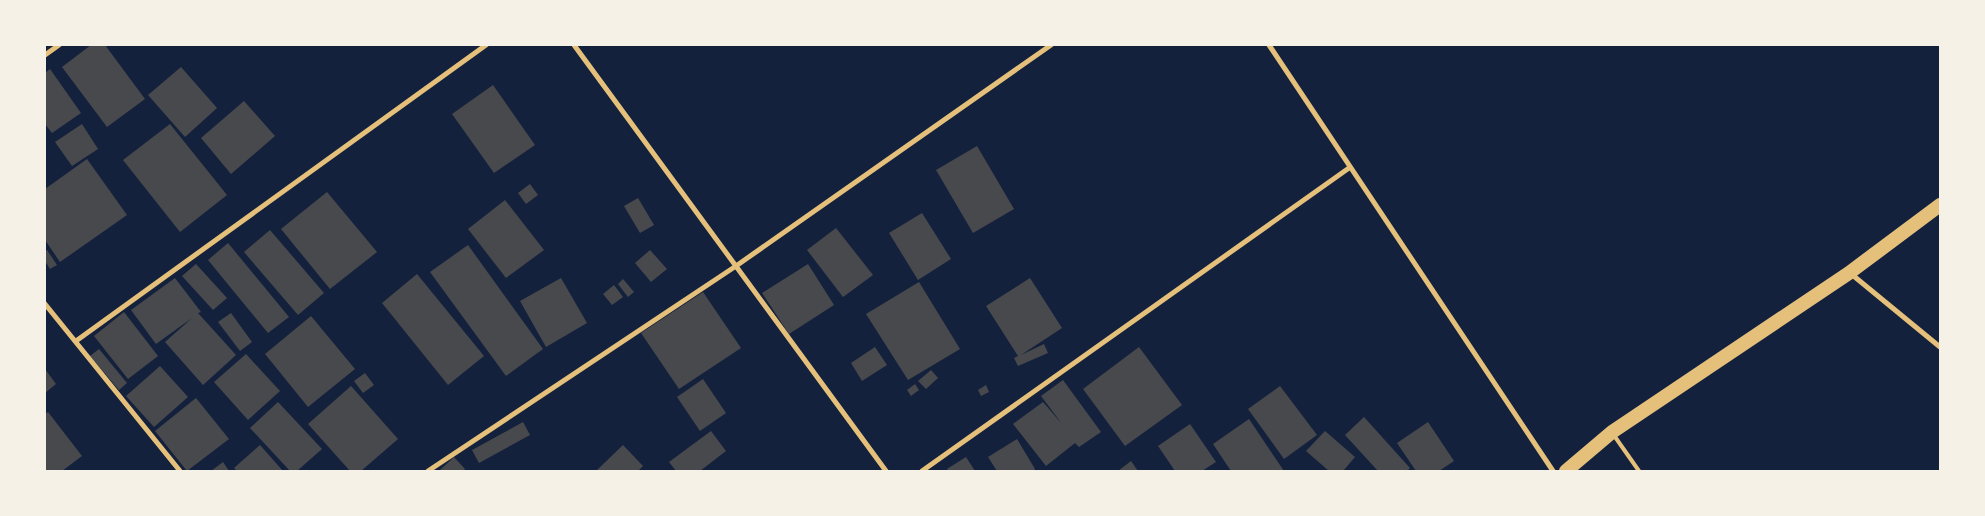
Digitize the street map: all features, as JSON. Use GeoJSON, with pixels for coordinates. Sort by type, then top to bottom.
{"type":"FeatureCollection","features":[{"type":"Feature","properties":{"kind":"highway"},"geometry":{"type":"LineString","coordinates":[[1566,471],[1612,432],[1849,273],[1940,205]]}},
{"type":"Feature","properties":{"kind":"street"},"geometry":{"type":"LineString","coordinates":[[45,55],[59,45]]}},
{"type":"Feature","properties":{"kind":"street"},"geometry":{"type":"LineString","coordinates":[[76,341],[486,45]]}},
{"type":"Feature","properties":{"kind":"street"},"geometry":{"type":"LineString","coordinates":[[574,45],[886,471]]}},
{"type":"Feature","properties":{"kind":"street"},"geometry":{"type":"LineString","coordinates":[[428,471],[736,266],[1051,45]]}},
{"type":"Feature","properties":{"kind":"street"},"geometry":{"type":"LineString","coordinates":[[1269,45],[1349,168],[1553,471]]}},
{"type":"Feature","properties":{"kind":"street"},"geometry":{"type":"LineString","coordinates":[[922,471],[1349,168]]}},
{"type":"Feature","properties":{"kind":"street"},"geometry":{"type":"LineString","coordinates":[[1849,273],[1940,347]]}},
{"type":"Feature","properties":{"kind":"street"},"geometry":{"type":"LineString","coordinates":[[45,304],[180,471]]}},
{"type":"Feature","properties":{"kind":"lane"},"geometry":{"type":"LineString","coordinates":[[1612,432],[1639,471]]}},
{"type":"Feature","properties":{"kind":"building"},"geometry":{"type":"Polygon","coordinates":[[[91,45],[105,45],[145,99],[107,127],[62,67],[91,45]]]}},
{"type":"Feature","properties":{"kind":"building"},"geometry":{"type":"Polygon","coordinates":[[[181,67],[217,108],[185,137],[148,95],[181,67]]]}},
{"type":"Feature","properties":{"kind":"building"},"geometry":{"type":"Polygon","coordinates":[[[50,69],[81,113],[52,133],[45,124],[45,73],[50,69]]]}},
{"type":"Feature","properties":{"kind":"building"},"geometry":{"type":"Polygon","coordinates":[[[493,85],[535,145],[494,173],[452,114],[493,85]]]}},
{"type":"Feature","properties":{"kind":"building"},"geometry":{"type":"Polygon","coordinates":[[[244,101],[275,136],[231,174],[201,138],[244,101]]]}},
{"type":"Feature","properties":{"kind":"building"},"geometry":{"type":"Polygon","coordinates":[[[82,124],[98,149],[72,166],[55,142],[82,124]]]}},
{"type":"Feature","properties":{"kind":"building"},"geometry":{"type":"Polygon","coordinates":[[[170,124],[227,195],[180,232],[123,160],[170,124]]]}},
{"type":"Feature","properties":{"kind":"building"},"geometry":{"type":"Polygon","coordinates":[[[977,146],[1014,209],[973,233],[936,170],[977,146]]]}},
{"type":"Feature","properties":{"kind":"building"},"geometry":{"type":"Polygon","coordinates":[[[87,159],[127,215],[60,262],[45,240],[45,189],[87,159]]]}},
{"type":"Feature","properties":{"kind":"building"},"geometry":{"type":"Polygon","coordinates":[[[530,184],[538,195],[526,204],[518,193],[530,184]]]}},
{"type":"Feature","properties":{"kind":"building"},"geometry":{"type":"Polygon","coordinates":[[[327,192],[377,252],[330,289],[281,229],[327,192]]]}},
{"type":"Feature","properties":{"kind":"building"},"geometry":{"type":"Polygon","coordinates":[[[638,198],[654,225],[640,233],[624,206],[638,198]]]}},
{"type":"Feature","properties":{"kind":"building"},"geometry":{"type":"Polygon","coordinates":[[[505,200],[544,250],[506,278],[468,229],[505,200]]]}},
{"type":"Feature","properties":{"kind":"building"},"geometry":{"type":"Polygon","coordinates":[[[922,213],[951,259],[918,280],[889,233],[922,213]]]}},
{"type":"Feature","properties":{"kind":"building"},"geometry":{"type":"Polygon","coordinates":[[[836,228],[873,275],[843,297],[807,250],[836,228]]]}},
{"type":"Feature","properties":{"kind":"building"},"geometry":{"type":"Polygon","coordinates":[[[270,230],[324,293],[298,315],[244,252],[270,230]]]}},
{"type":"Feature","properties":{"kind":"building"},"geometry":{"type":"Polygon","coordinates":[[[228,243],[289,317],[268,333],[208,260],[228,243]]]}},
{"type":"Feature","properties":{"kind":"building"},"geometry":{"type":"Polygon","coordinates":[[[468,245],[543,349],[506,376],[430,272],[468,245]]]}},
{"type":"Feature","properties":{"kind":"building"},"geometry":{"type":"Polygon","coordinates":[[[47,250],[57,265],[50,269],[45,261],[45,251],[47,250]]]}},
{"type":"Feature","properties":{"kind":"building"},"geometry":{"type":"Polygon","coordinates":[[[650,250],[667,269],[651,282],[635,263],[650,250]]]}},
{"type":"Feature","properties":{"kind":"building"},"geometry":{"type":"Polygon","coordinates":[[[196,264],[227,298],[213,310],[182,276],[196,264]]]}},
{"type":"Feature","properties":{"kind":"building"},"geometry":{"type":"Polygon","coordinates":[[[808,264],[834,305],[789,334],[762,293],[808,264]]]}},
{"type":"Feature","properties":{"kind":"building"},"geometry":{"type":"Polygon","coordinates":[[[417,274],[484,356],[448,385],[382,303],[417,274]]]}},
{"type":"Feature","properties":{"kind":"building"},"geometry":{"type":"Polygon","coordinates":[[[175,278],[201,312],[198,313],[236,355],[203,385],[165,342],[192,318],[156,344],[131,310],[175,278]]]}},
{"type":"Feature","properties":{"kind":"building"},"geometry":{"type":"Polygon","coordinates":[[[561,278],[587,323],[546,347],[520,301],[561,278]]]}},
{"type":"Feature","properties":{"kind":"building"},"geometry":{"type":"Polygon","coordinates":[[[1030,278],[1062,328],[1021,355],[1044,344],[1048,353],[1018,366],[1014,358],[1018,356],[986,306],[1030,278]]]}},
{"type":"Feature","properties":{"kind":"building"},"geometry":{"type":"Polygon","coordinates":[[[623,279],[634,292],[628,297],[618,284],[623,279]]]}},
{"type":"Feature","properties":{"kind":"building"},"geometry":{"type":"Polygon","coordinates":[[[919,282],[960,349],[908,380],[866,314],[919,282]]]}},
{"type":"Feature","properties":{"kind":"building"},"geometry":{"type":"Polygon","coordinates":[[[614,285],[623,297],[612,305],[603,294],[614,285]]]}},
{"type":"Feature","properties":{"kind":"building"},"geometry":{"type":"Polygon","coordinates":[[[703,292],[741,348],[679,389],[641,333],[703,292]]]}},
{"type":"Feature","properties":{"kind":"building"},"geometry":{"type":"Polygon","coordinates":[[[124,312],[158,356],[128,379],[94,336],[124,312]]]}},
{"type":"Feature","properties":{"kind":"building"},"geometry":{"type":"Polygon","coordinates":[[[231,313],[252,342],[240,351],[218,322],[231,313]]]}},
{"type":"Feature","properties":{"kind":"building"},"geometry":{"type":"Polygon","coordinates":[[[311,316],[355,369],[308,407],[265,354],[311,316]]]}},
{"type":"Feature","properties":{"kind":"building"},"geometry":{"type":"Polygon","coordinates":[[[875,347],[887,365],[862,381],[851,363],[875,347]]]}},
{"type":"Feature","properties":{"kind":"building"},"geometry":{"type":"Polygon","coordinates":[[[1139,347],[1182,405],[1125,446],[1083,389],[1139,347]]]}},
{"type":"Feature","properties":{"kind":"building"},"geometry":{"type":"Polygon","coordinates":[[[99,349],[127,383],[119,390],[90,356],[99,349]]]}},
{"type":"Feature","properties":{"kind":"building"},"geometry":{"type":"Polygon","coordinates":[[[246,354],[280,391],[248,420],[214,382],[246,354]]]}},
{"type":"Feature","properties":{"kind":"building"},"geometry":{"type":"Polygon","coordinates":[[[160,366],[188,397],[154,427],[126,396],[160,366]]]}},
{"type":"Feature","properties":{"kind":"building"},"geometry":{"type":"Polygon","coordinates":[[[45,369],[56,384],[45,393],[45,369]]]}},
{"type":"Feature","properties":{"kind":"building"},"geometry":{"type":"Polygon","coordinates":[[[931,370],[938,378],[926,389],[918,381],[931,370]]]}},
{"type":"Feature","properties":{"kind":"building"},"geometry":{"type":"Polygon","coordinates":[[[365,373],[374,385],[363,393],[354,381],[365,373]]]}},
{"type":"Feature","properties":{"kind":"building"},"geometry":{"type":"Polygon","coordinates":[[[703,379],[726,413],[700,431],[677,397],[703,379]]]}},
{"type":"Feature","properties":{"kind":"building"},"geometry":{"type":"Polygon","coordinates":[[[1063,380],[1101,432],[1079,447],[1075,443],[1046,466],[1013,424],[1043,402],[1062,424],[1041,396],[1063,380]]]}},
{"type":"Feature","properties":{"kind":"building"},"geometry":{"type":"Polygon","coordinates":[[[915,384],[919,390],[911,396],[907,390],[915,384]]]}},
{"type":"Feature","properties":{"kind":"building"},"geometry":{"type":"Polygon","coordinates":[[[986,385],[989,392],[981,396],[978,390],[986,385]]]}},
{"type":"Feature","properties":{"kind":"building"},"geometry":{"type":"Polygon","coordinates":[[[351,386],[398,439],[361,471],[350,471],[308,424],[351,386]]]}},
{"type":"Feature","properties":{"kind":"building"},"geometry":{"type":"Polygon","coordinates":[[[1280,386],[1317,435],[1284,459],[1248,409],[1280,386]]]}},
{"type":"Feature","properties":{"kind":"building"},"geometry":{"type":"Polygon","coordinates":[[[196,398],[229,439],[187,471],[155,431],[196,398]]]}},
{"type":"Feature","properties":{"kind":"building"},"geometry":{"type":"Polygon","coordinates":[[[278,402],[322,449],[297,471],[290,471],[250,428],[278,402]]]}},
{"type":"Feature","properties":{"kind":"building"},"geometry":{"type":"Polygon","coordinates":[[[48,412],[82,456],[62,471],[45,471],[45,414],[48,412]]]}},
{"type":"Feature","properties":{"kind":"building"},"geometry":{"type":"Polygon","coordinates":[[[1364,417],[1410,468],[1407,471],[1378,471],[1345,435],[1364,417]]]}},
{"type":"Feature","properties":{"kind":"building"},"geometry":{"type":"Polygon","coordinates":[[[1249,419],[1284,471],[1231,471],[1213,444],[1249,419]]]}},
{"type":"Feature","properties":{"kind":"building"},"geometry":{"type":"Polygon","coordinates":[[[523,422],[530,435],[479,463],[472,450],[523,422]]]}},
{"type":"Feature","properties":{"kind":"building"},"geometry":{"type":"Polygon","coordinates":[[[1428,422],[1454,461],[1439,471],[1416,471],[1397,443],[1428,422]]]}},
{"type":"Feature","properties":{"kind":"building"},"geometry":{"type":"Polygon","coordinates":[[[1190,424],[1216,462],[1202,471],[1175,471],[1158,446],[1190,424]]]}},
{"type":"Feature","properties":{"kind":"building"},"geometry":{"type":"Polygon","coordinates":[[[711,431],[726,451],[700,471],[676,471],[669,462],[711,431]]]}},
{"type":"Feature","properties":{"kind":"building"},"geometry":{"type":"Polygon","coordinates":[[[1325,431],[1355,457],[1343,471],[1329,471],[1306,451],[1325,431]]]}},
{"type":"Feature","properties":{"kind":"building"},"geometry":{"type":"Polygon","coordinates":[[[1017,439],[1035,469],[1033,471],[997,471],[988,457],[1017,439]]]}},
{"type":"Feature","properties":{"kind":"building"},"geometry":{"type":"Polygon","coordinates":[[[260,445],[283,471],[237,471],[234,468],[260,445]]]}},
{"type":"Feature","properties":{"kind":"building"},"geometry":{"type":"Polygon","coordinates":[[[623,445],[643,466],[638,471],[596,471],[623,445]]]}},
{"type":"Feature","properties":{"kind":"building"},"geometry":{"type":"Polygon","coordinates":[[[454,457],[465,469],[463,471],[440,470],[454,457]]]}},
{"type":"Feature","properties":{"kind":"building"},"geometry":{"type":"Polygon","coordinates":[[[966,457],[975,471],[949,471],[947,469],[966,457]]]}},
{"type":"Feature","properties":{"kind":"building"},"geometry":{"type":"Polygon","coordinates":[[[1131,461],[1138,471],[1118,471],[1131,461]]]}},
{"type":"Feature","properties":{"kind":"building"},"geometry":{"type":"Polygon","coordinates":[[[223,462],[229,471],[211,471],[223,462]]]}}]}
